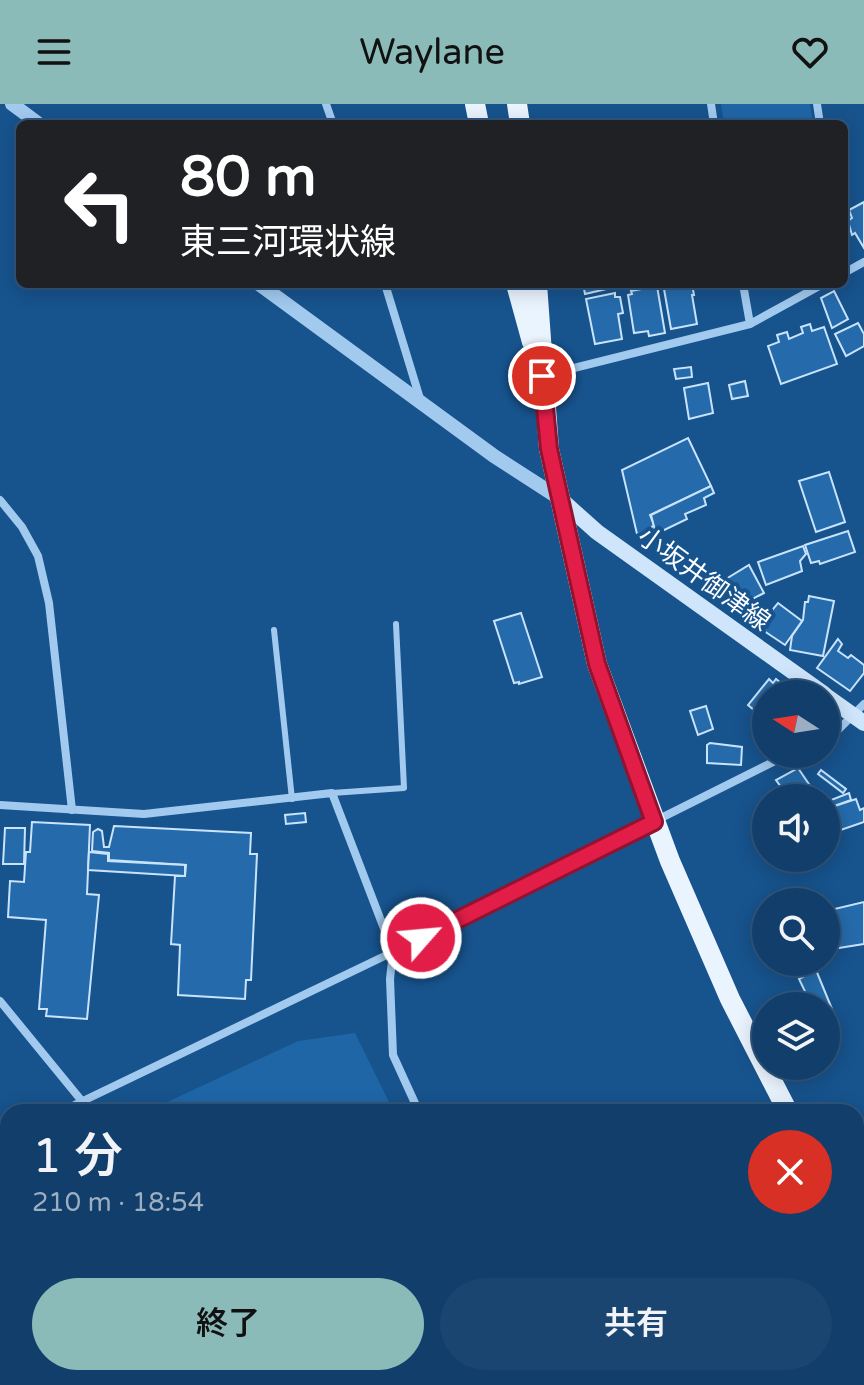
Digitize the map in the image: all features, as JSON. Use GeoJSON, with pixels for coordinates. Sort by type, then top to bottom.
{"type":"FeatureCollection","features":[{"type":"Feature","properties":{"kind":"main road"},"geometry":{"type":"LineString","coordinates":[[517,288],[542,376]]}},
{"type":"Feature","properties":{"kind":"main road"},"geometry":{"type":"LineString","coordinates":[[537,288],[549,449],[597,664],[654,822],[730,999],[784,1104]]}},
{"type":"Feature","properties":{"kind":"main road","name":"小坂井御津線"},"geometry":{"type":"LineString","coordinates":[[559,498],[597,532],[804,680]]}},
{"type":"Feature","properties":{"kind":"main road","name":"小坂井御津線"},"geometry":{"type":"LineString","coordinates":[[840,703],[860,714]]}},
{"type":"Feature","properties":{"kind":"street"},"geometry":{"type":"LineString","coordinates":[[12,104],[34,120]]}},
{"type":"Feature","properties":{"kind":"street"},"geometry":{"type":"LineString","coordinates":[[264,288],[494,456],[559,498]]}},
{"type":"Feature","properties":{"kind":"street"},"geometry":{"type":"LineString","coordinates":[[386,288],[421,402]]}},
{"type":"Feature","properties":{"kind":"street"},"geometry":{"type":"LineString","coordinates":[[744,288],[750,324]]}},
{"type":"Feature","properties":{"kind":"street"},"geometry":{"type":"LineString","coordinates":[[542,376],[750,324],[816,288]]}},
{"type":"Feature","properties":{"kind":"street"},"geometry":{"type":"LineString","coordinates":[[0,500],[22,527],[38,556],[49,603],[72,810]]}},
{"type":"Feature","properties":{"kind":"street"},"geometry":{"type":"LineString","coordinates":[[840,728],[860,714]]}},
{"type":"Feature","properties":{"kind":"street"},"geometry":{"type":"LineString","coordinates":[[74,1104],[393,952],[761,768]]}},
{"type":"Feature","properties":{"kind":"street"},"geometry":{"type":"LineString","coordinates":[[0,805],[144,814],[332,793],[393,952],[390,979],[393,1055],[415,1104]]}},
{"type":"Feature","properties":{"kind":"street"},"geometry":{"type":"LineString","coordinates":[[0,1001],[81,1100]]}},
{"type":"Feature","properties":{"kind":"lane"},"geometry":{"type":"LineString","coordinates":[[332,793],[404,788],[396,624]]}},
{"type":"Feature","properties":{"kind":"lane"},"geometry":{"type":"LineString","coordinates":[[274,630],[292,799]]}},
{"type":"Feature","properties":{"kind":"shaded area"},"geometry":{"type":"Polygon","coordinates":[[[721,104],[810,104],[812,120],[723,120],[721,104]]]}},
{"type":"Feature","properties":{"kind":"shaded area"},"geometry":{"type":"Polygon","coordinates":[[[355,1033],[390,1104],[163,1104],[298,1041],[355,1033]]]}},
{"type":"Feature","properties":{"kind":"building"},"geometry":{"type":"Polygon","coordinates":[[[864,202],[864,248],[855,233],[852,235],[848,221],[852,218],[849,210],[864,202]]]}},
{"type":"Feature","properties":{"kind":"building"},"geometry":{"type":"Polygon","coordinates":[[[584,288],[611,288],[585,294],[584,288]]]}},
{"type":"Feature","properties":{"kind":"building"},"geometry":{"type":"Polygon","coordinates":[[[657,288],[665,333],[649,336],[648,331],[634,333],[628,295],[632,294],[631,291],[657,288]]]}},
{"type":"Feature","properties":{"kind":"building"},"geometry":{"type":"Polygon","coordinates":[[[693,288],[697,324],[671,329],[664,289],[693,288]]]}},
{"type":"Feature","properties":{"kind":"building"},"geometry":{"type":"Polygon","coordinates":[[[834,291],[848,319],[832,328],[821,298],[834,291]]]}},
{"type":"Feature","properties":{"kind":"building"},"geometry":{"type":"Polygon","coordinates":[[[615,293],[615,297],[620,297],[623,313],[618,314],[622,339],[595,344],[586,299],[615,293]]]}},
{"type":"Feature","properties":{"kind":"building"},"geometry":{"type":"Polygon","coordinates":[[[858,323],[864,334],[864,346],[846,356],[835,334],[858,323]]]}},
{"type":"Feature","properties":{"kind":"building"},"geometry":{"type":"Polygon","coordinates":[[[810,324],[812,331],[824,327],[837,364],[781,384],[768,346],[779,342],[777,335],[787,332],[789,339],[803,333],[801,327],[810,324]]]}},
{"type":"Feature","properties":{"kind":"building"},"geometry":{"type":"Polygon","coordinates":[[[691,367],[692,377],[676,379],[674,369],[691,367]]]}},
{"type":"Feature","properties":{"kind":"building"},"geometry":{"type":"Polygon","coordinates":[[[745,381],[748,396],[732,399],[729,385],[745,381]]]}},
{"type":"Feature","properties":{"kind":"building"},"geometry":{"type":"Polygon","coordinates":[[[708,383],[713,413],[689,419],[684,388],[708,383]]]}},
{"type":"Feature","properties":{"kind":"building"},"geometry":{"type":"Polygon","coordinates":[[[688,438],[711,486],[650,515],[654,525],[646,533],[637,534],[622,470],[688,438]]]}},
{"type":"Feature","properties":{"kind":"building"},"geometry":{"type":"Polygon","coordinates":[[[829,472],[845,522],[816,532],[799,481],[829,472]]]}},
{"type":"Feature","properties":{"kind":"building"},"geometry":{"type":"Polygon","coordinates":[[[711,486],[714,493],[704,498],[706,505],[685,514],[687,519],[656,534],[651,515],[711,486]]]}},
{"type":"Feature","properties":{"kind":"building"},"geometry":{"type":"Polygon","coordinates":[[[848,531],[855,552],[820,564],[819,561],[811,563],[805,545],[848,531]]]}},
{"type":"Feature","properties":{"kind":"building"},"geometry":{"type":"Polygon","coordinates":[[[803,546],[806,554],[800,561],[802,571],[766,585],[758,562],[803,546]]]}},
{"type":"Feature","properties":{"kind":"building"},"geometry":{"type":"Polygon","coordinates":[[[749,565],[764,593],[735,608],[721,582],[749,565]]]}},
{"type":"Feature","properties":{"kind":"building"},"geometry":{"type":"Polygon","coordinates":[[[809,596],[834,601],[823,656],[790,650],[792,636],[803,620],[805,602],[808,602],[809,596]]]}},
{"type":"Feature","properties":{"kind":"building"},"geometry":{"type":"Polygon","coordinates":[[[778,603],[802,621],[785,645],[758,627],[778,603]]]}},
{"type":"Feature","properties":{"kind":"building"},"geometry":{"type":"Polygon","coordinates":[[[521,613],[542,677],[519,684],[514,683],[494,621],[521,613]]]}},
{"type":"Feature","properties":{"kind":"building"},"geometry":{"type":"Polygon","coordinates":[[[838,639],[842,644],[838,651],[848,658],[851,655],[864,665],[864,673],[850,691],[840,684],[840,680],[834,680],[817,668],[838,639]]]}},
{"type":"Feature","properties":{"kind":"building"},"geometry":{"type":"Polygon","coordinates":[[[706,706],[713,729],[698,735],[690,711],[706,706]]]}},
{"type":"Feature","properties":{"kind":"building"},"geometry":{"type":"Polygon","coordinates":[[[707,745],[742,747],[741,765],[707,763],[707,745]]]}},
{"type":"Feature","properties":{"kind":"building"},"geometry":{"type":"Polygon","coordinates":[[[798,768],[809,784],[779,784],[776,780],[798,768]]]}},
{"type":"Feature","properties":{"kind":"building"},"geometry":{"type":"Polygon","coordinates":[[[821,770],[839,784],[831,784],[818,774],[821,770]]]}},
{"type":"Feature","properties":{"kind":"building"},"geometry":{"type":"Polygon","coordinates":[[[849,793],[851,800],[840,804],[840,797],[849,793]]]}},
{"type":"Feature","properties":{"kind":"building"},"geometry":{"type":"Polygon","coordinates":[[[856,799],[860,810],[864,808],[864,822],[840,830],[840,804],[856,799]]]}},
{"type":"Feature","properties":{"kind":"building"},"geometry":{"type":"Polygon","coordinates":[[[305,813],[306,822],[286,824],[285,815],[305,813]]]}},
{"type":"Feature","properties":{"kind":"building"},"geometry":{"type":"Polygon","coordinates":[[[32,822],[90,825],[87,894],[99,895],[87,1019],[46,1016],[47,1009],[39,1009],[46,920],[8,917],[10,881],[24,882],[32,822]]]}},
{"type":"Feature","properties":{"kind":"building"},"geometry":{"type":"Polygon","coordinates":[[[114,826],[251,833],[250,854],[257,854],[251,980],[246,980],[245,999],[178,995],[180,945],[171,944],[175,876],[185,876],[186,865],[109,860],[109,853],[92,851],[93,832],[98,829],[102,831],[104,847],[109,847],[114,826]]]}},
{"type":"Feature","properties":{"kind":"building"},"geometry":{"type":"Polygon","coordinates":[[[5,828],[25,828],[24,864],[3,864],[5,828]]]}},
{"type":"Feature","properties":{"kind":"building"},"geometry":{"type":"Polygon","coordinates":[[[89,852],[108,854],[108,861],[185,865],[185,876],[88,870],[89,852]]]}},
{"type":"Feature","properties":{"kind":"building"},"geometry":{"type":"Polygon","coordinates":[[[864,902],[864,944],[840,948],[840,908],[864,902]]]}},
{"type":"Feature","properties":{"kind":"building"},"geometry":{"type":"Polygon","coordinates":[[[818,976],[825,992],[805,992],[799,979],[818,976]]]}},
{"type":"Feature","properties":{"kind":"route"},"geometry":{"type":"LineString","coordinates":[[421,938],[654,822],[597,664],[549,449],[542,376]]}}]}
